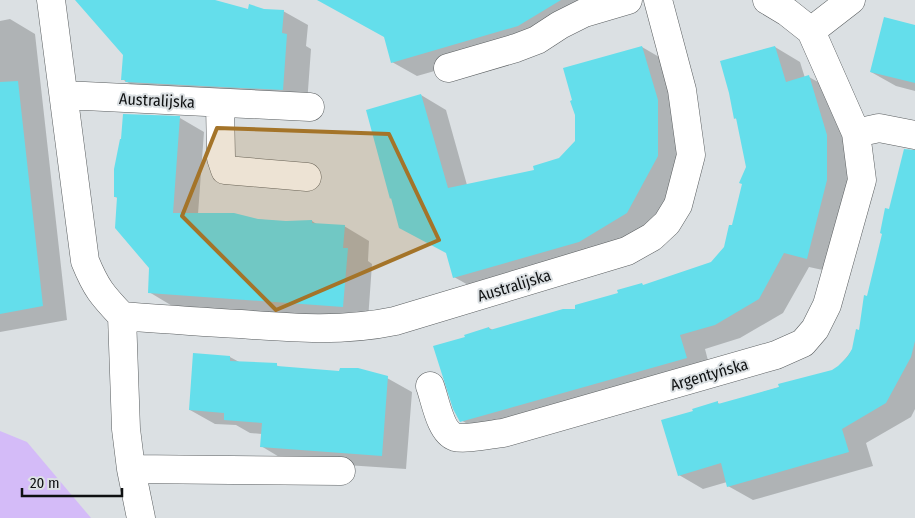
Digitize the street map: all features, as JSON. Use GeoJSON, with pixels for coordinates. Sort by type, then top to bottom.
{"type":"FeatureCollection","features":[{"type":"Feature","properties":{"kind":"street"},"geometry":{"type":"LineString","coordinates":[[51,0],[85,261],[94,283],[102,296],[122,316],[126,429],[141,518]]}},
{"type":"Feature","properties":{"kind":"street"},"geometry":{"type":"LineString","coordinates":[[448,68],[516,48],[537,40],[560,25],[584,13],[628,0]]}},
{"type":"Feature","properties":{"kind":"street","name":"Australijska"},"geometry":{"type":"LineString","coordinates":[[122,316],[297,328],[337,329],[372,326],[627,250],[652,237],[667,224],[678,205],[691,155],[682,90],[658,0]]}},
{"type":"Feature","properties":{"kind":"street","name":"Argentyńska"},"geometry":{"type":"LineString","coordinates":[[430,386],[444,428],[455,437],[474,437],[503,432],[700,376],[776,354],[803,343],[815,329],[827,305],[862,180],[856,133],[811,31],[787,12],[767,0]]}},
{"type":"Feature","properties":{"kind":"street"},"geometry":{"type":"LineString","coordinates":[[811,31],[851,0]]}},
{"type":"Feature","properties":{"kind":"street","name":"Australijska"},"geometry":{"type":"LineString","coordinates":[[64,94],[310,107]]}},
{"type":"Feature","properties":{"kind":"street"},"geometry":{"type":"LineString","coordinates":[[220,103],[221,158],[225,170],[307,177]]}},
{"type":"Feature","properties":{"kind":"street"},"geometry":{"type":"LineString","coordinates":[[856,133],[879,128],[915,135]]}},
{"type":"Feature","properties":{"kind":"street"},"geometry":{"type":"LineString","coordinates":[[132,468],[341,471]]}},
{"type":"Feature","properties":{"kind":"highlighted area"},"geometry":{"type":"Polygon","coordinates":[[[217,128],[389,134],[439,240],[276,310],[182,216],[217,128]]]}},
{"type":"Feature","properties":{"kind":"shaded area"},"geometry":{"type":"Polygon","coordinates":[[[0,431],[27,442],[91,518],[0,518],[0,431]]]}},
{"type":"Feature","properties":{"kind":"building"},"geometry":{"type":"Polygon","coordinates":[[[75,0],[215,0],[248,9],[249,4],[264,9],[284,10],[282,33],[287,34],[283,90],[125,82],[126,80],[121,80],[123,55],[75,0]]]}},
{"type":"Feature","properties":{"kind":"building"},"geometry":{"type":"Polygon","coordinates":[[[317,0],[561,0],[518,26],[391,63],[384,37],[317,0]]]}},
{"type":"Feature","properties":{"kind":"building"},"geometry":{"type":"Polygon","coordinates":[[[884,17],[915,25],[915,83],[870,72],[884,17]]]}},
{"type":"Feature","properties":{"kind":"building"},"geometry":{"type":"Polygon","coordinates":[[[642,46],[658,100],[658,156],[627,213],[579,242],[453,278],[446,253],[399,228],[366,110],[421,94],[448,188],[534,170],[533,166],[559,158],[575,141],[575,115],[563,68],[642,46]]]}},
{"type":"Feature","properties":{"kind":"building"},"geometry":{"type":"Polygon","coordinates":[[[775,46],[786,82],[809,75],[827,135],[827,180],[807,259],[784,253],[759,299],[715,325],[680,335],[687,358],[460,422],[453,409],[433,346],[465,337],[464,335],[489,327],[490,330],[563,309],[575,309],[575,305],[618,293],[617,290],[642,283],[643,285],[711,262],[724,247],[729,225],[732,225],[742,184],[739,183],[746,167],[736,118],[734,119],[720,61],[775,46]]]}},
{"type":"Feature","properties":{"kind":"building"},"geometry":{"type":"Polygon","coordinates":[[[18,81],[43,306],[0,314],[0,82],[18,81]]]}},
{"type":"Feature","properties":{"kind":"building"},"geometry":{"type":"Polygon","coordinates":[[[123,114],[180,116],[173,213],[234,213],[258,219],[312,220],[312,223],[345,225],[343,248],[348,248],[343,307],[148,293],[149,268],[115,228],[117,197],[114,197],[114,169],[121,139],[123,114]]]}},
{"type":"Feature","properties":{"kind":"building"},"geometry":{"type":"Polygon","coordinates":[[[904,149],[915,150],[915,341],[911,357],[886,403],[842,429],[849,452],[727,487],[721,463],[678,476],[661,420],[693,411],[692,409],[718,401],[718,404],[779,387],[778,384],[832,370],[848,356],[852,349],[856,329],[859,330],[864,295],[867,296],[882,234],[880,233],[885,208],[889,209],[904,149]]]}},
{"type":"Feature","properties":{"kind":"building"},"geometry":{"type":"Polygon","coordinates":[[[193,353],[230,356],[230,361],[277,363],[277,366],[339,371],[340,368],[358,368],[388,376],[382,456],[260,447],[262,423],[224,420],[224,413],[189,410],[193,353]]]}}]}
